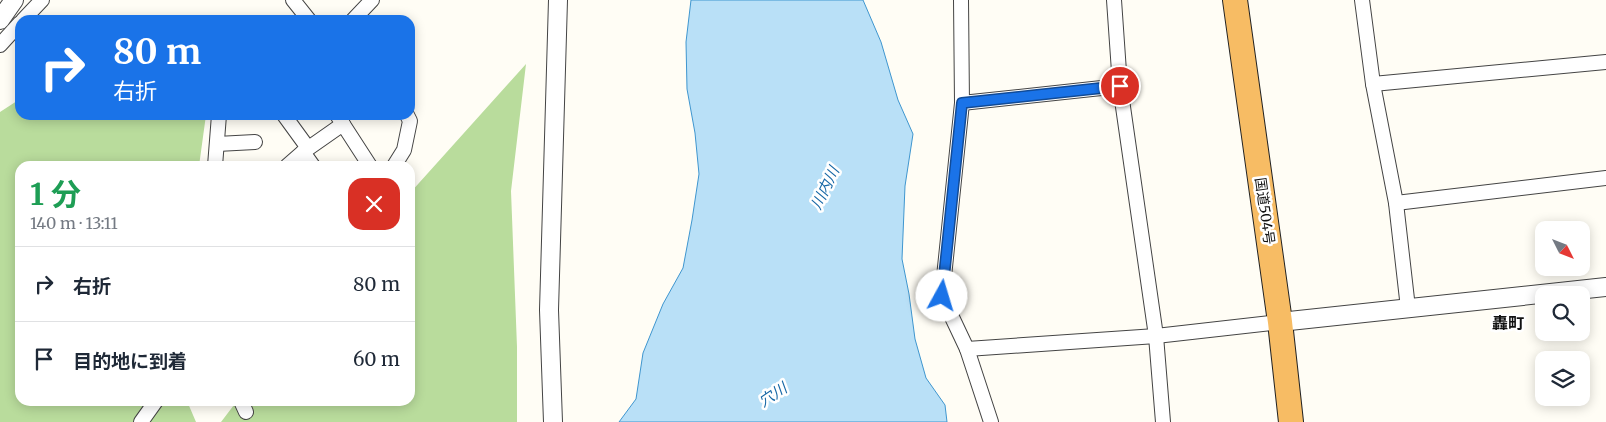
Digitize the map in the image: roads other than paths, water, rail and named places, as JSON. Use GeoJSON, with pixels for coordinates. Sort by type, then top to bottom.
{"type":"FeatureCollection","features":[{"type":"Feature","properties":{"kind":"highway","name":"国道504号"},"geometry":{"type":"LineString","coordinates":[[1235,0],[1280,322],[1291,422]]}},
{"type":"Feature","properties":{"kind":"street"},"geometry":{"type":"LineString","coordinates":[[0,20],[14,0]]}},
{"type":"Feature","properties":{"kind":"street"},"geometry":{"type":"LineString","coordinates":[[28,15],[42,0]]}},
{"type":"Feature","properties":{"kind":"street"},"geometry":{"type":"LineString","coordinates":[[293,0],[305,15]]}},
{"type":"Feature","properties":{"kind":"street"},"geometry":{"type":"LineString","coordinates":[[358,15],[372,0]]}},
{"type":"Feature","properties":{"kind":"street"},"geometry":{"type":"LineString","coordinates":[[553,422],[550,310],[558,0]]}},
{"type":"Feature","properties":{"kind":"street"},"geometry":{"type":"LineString","coordinates":[[961,0],[962,103],[942,296],[967,349],[991,422]]}},
{"type":"Feature","properties":{"kind":"street"},"geometry":{"type":"LineString","coordinates":[[1114,0],[1120,86],[1156,336],[1163,422]]}},
{"type":"Feature","properties":{"kind":"street"},"geometry":{"type":"LineString","coordinates":[[1362,0],[1373,84],[1396,203],[1408,308]]}},
{"type":"Feature","properties":{"kind":"street"},"geometry":{"type":"LineString","coordinates":[[0,44],[15,28]]}},
{"type":"Feature","properties":{"kind":"street"},"geometry":{"type":"LineString","coordinates":[[1373,84],[1606,62]]}},
{"type":"Feature","properties":{"kind":"street"},"geometry":{"type":"LineString","coordinates":[[962,103],[1120,86]]}},
{"type":"Feature","properties":{"kind":"street"},"geometry":{"type":"LineString","coordinates":[[216,161],[219,120]]}},
{"type":"Feature","properties":{"kind":"street"},"geometry":{"type":"LineString","coordinates":[[287,120],[310,161]]}},
{"type":"Feature","properties":{"kind":"street"},"geometry":{"type":"LineString","coordinates":[[293,161],[340,120],[367,161]]}},
{"type":"Feature","properties":{"kind":"street"},"geometry":{"type":"LineString","coordinates":[[397,161],[404,150],[410,120]]}},
{"type":"Feature","properties":{"kind":"street"},"geometry":{"type":"LineString","coordinates":[[217,144],[255,142]]}},
{"type":"Feature","properties":{"kind":"street"},"geometry":{"type":"LineString","coordinates":[[1396,203],[1606,178]]}},
{"type":"Feature","properties":{"kind":"street"},"geometry":{"type":"LineString","coordinates":[[967,349],[1156,336],[1606,286]]}},
{"type":"Feature","properties":{"kind":"street"},"geometry":{"type":"LineString","coordinates":[[141,422],[152,406]]}},
{"type":"Feature","properties":{"kind":"water"},"geometry":{"type":"Polygon","coordinates":[[[691,0],[863,0],[881,42],[898,100],[913,134],[905,186],[902,259],[915,339],[926,378],[945,405],[947,422],[619,422],[636,399],[643,353],[663,304],[683,268],[692,220],[699,174],[695,133],[687,89],[686,42],[691,0]]]}},
{"type":"Feature","properties":{"kind":"district","name":"轟町"},"geometry":{"type":"Point","coordinates":[1508,323]}},
{"type":"Feature","properties":{"kind":"water label","name":"川内川"},"geometry":{"type":"Point","coordinates":[825,188]}},
{"type":"Feature","properties":{"kind":"water label","name":"穴川"},"geometry":{"type":"Point","coordinates":[773,395]}}]}
